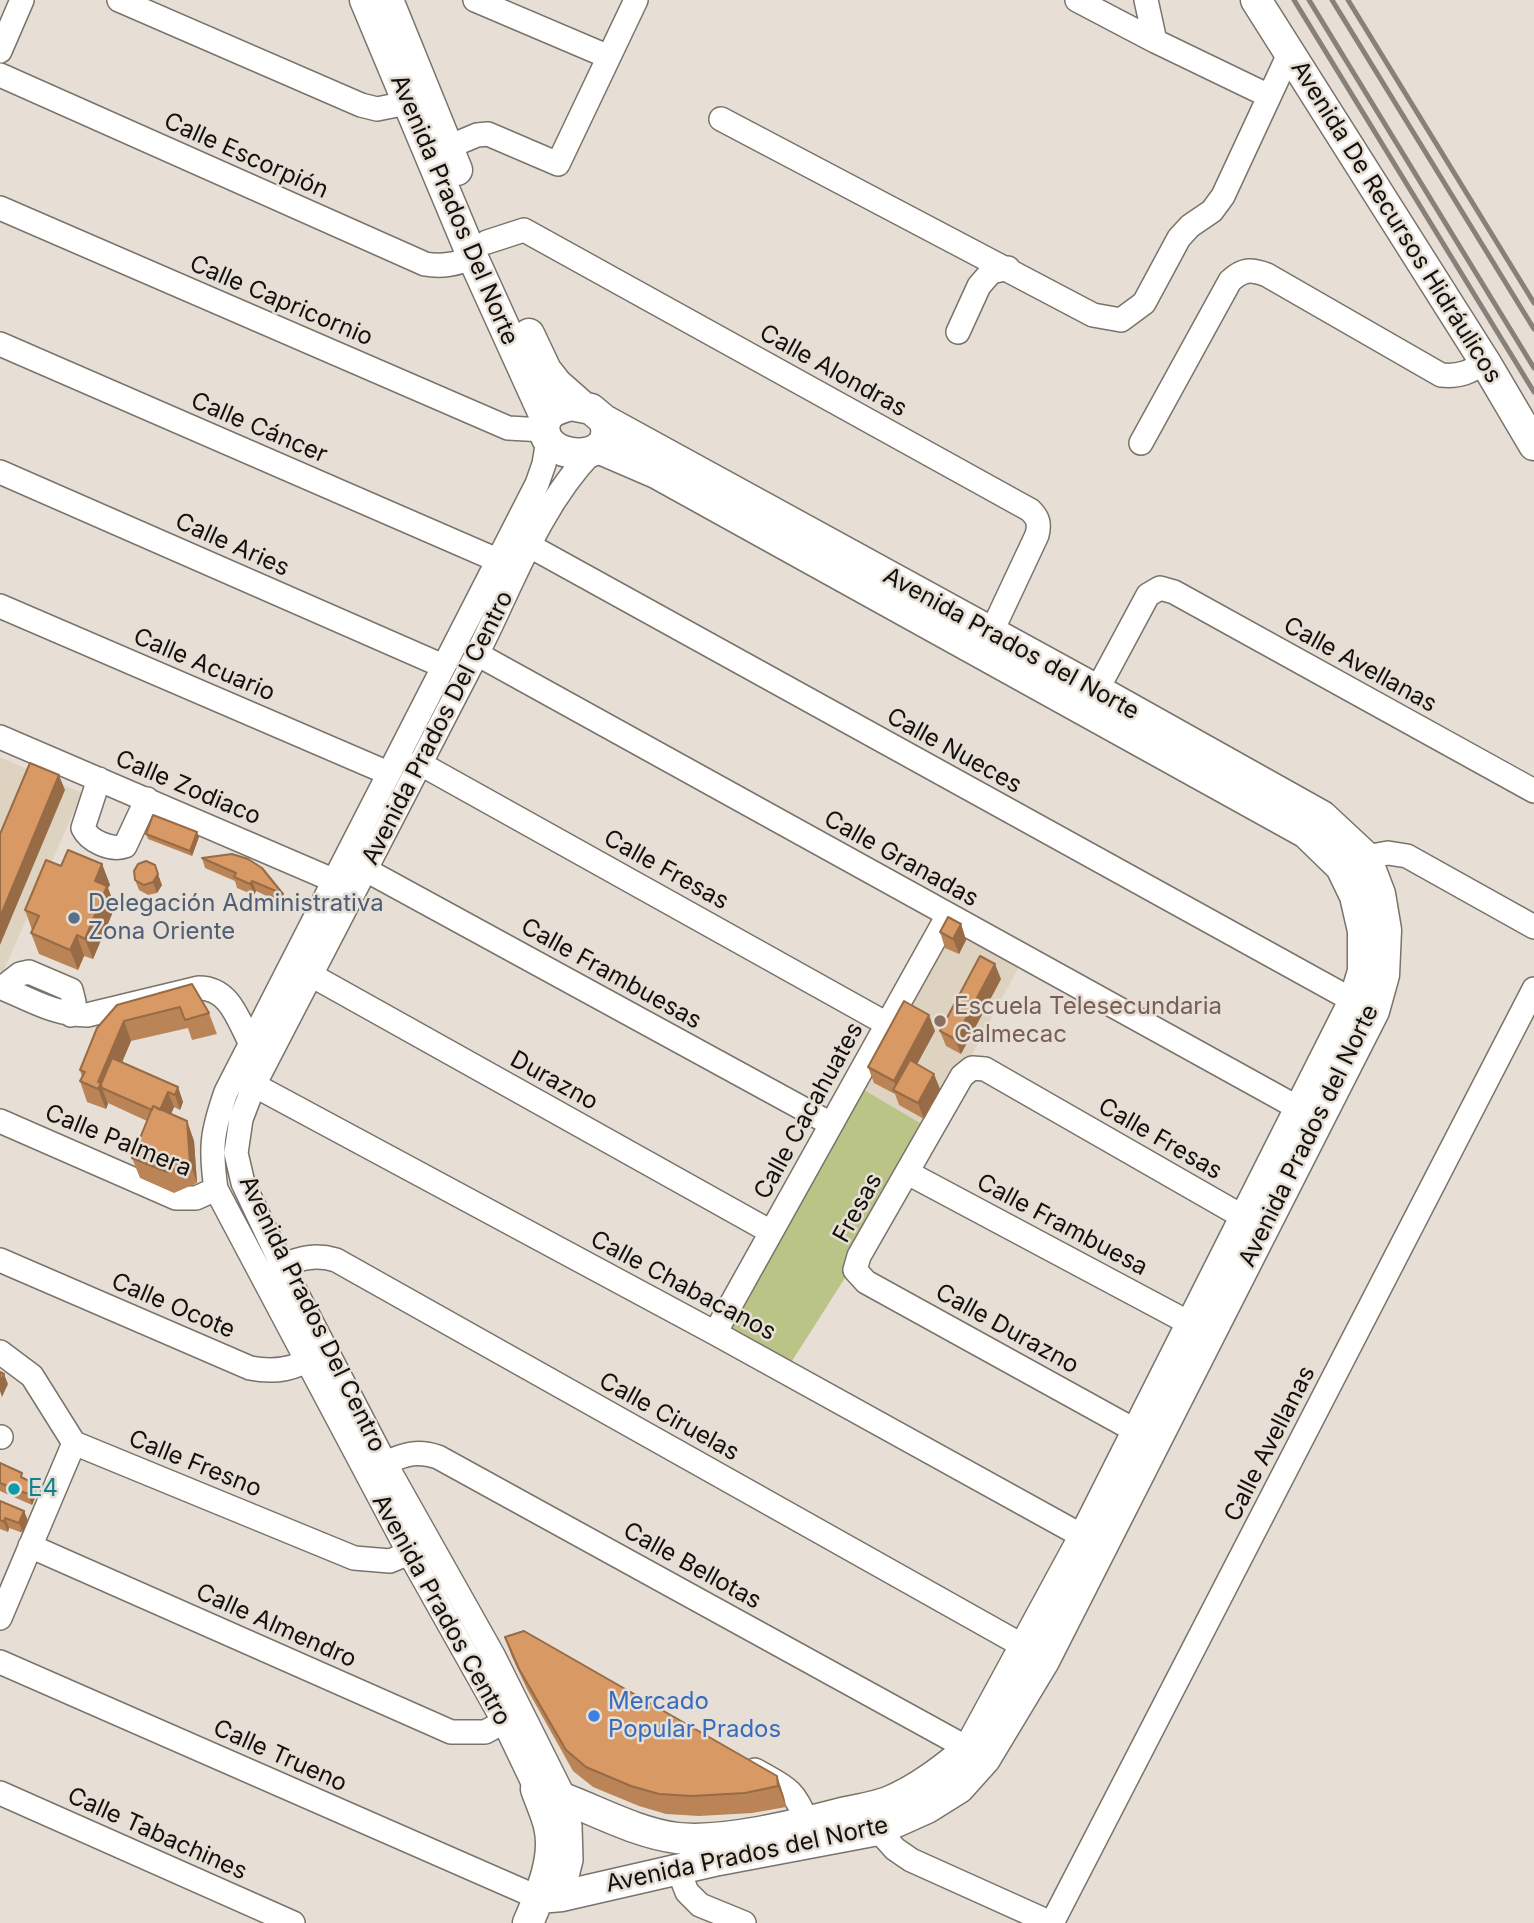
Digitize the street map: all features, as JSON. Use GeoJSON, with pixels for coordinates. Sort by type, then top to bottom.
{"type":"FeatureCollection","features":[{"type":"Feature","properties":{"kind":"main road","name":"Avenida Prados Del Norte"},"geometry":{"type":"LineString","coordinates":[[365,0],[407,103],[439,151]]}},
{"type":"Feature","properties":{"kind":"main road","name":"Avenida Prados Del Norte"},"geometry":{"type":"LineString","coordinates":[[388,0],[439,151],[480,250],[546,430]]}},
{"type":"Feature","properties":{"kind":"main road","name":"Avenida De Recursos Hidráulicos"},"geometry":{"type":"LineString","coordinates":[[1256,0],[1485,362],[1534,445]]}},
{"type":"Feature","properties":{"kind":"main road","name":"Avenida Prados Del Norte"},"geometry":{"type":"LineString","coordinates":[[480,250],[546,370],[594,431]]}},
{"type":"Feature","properties":{"kind":"main road"},"geometry":{"type":"LineString","coordinates":[[571,405],[594,431],[575,453],[564,451],[546,430],[553,411],[571,405]]}},
{"type":"Feature","properties":{"kind":"main road","name":"Avenida Prados del Norte"},"geometry":{"type":"LineString","coordinates":[[543,1913],[678,1869],[717,1849],[807,1822],[959,1788],[985,1759],[1044,1661],[1173,1382],[1374,1011],[1384,975],[1386,930],[1380,894],[1366,857],[1097,690],[1035,670],[991,633],[594,431]]}},
{"type":"Feature","properties":{"kind":"main road","name":"Avenida Prados del Norte"},"geometry":{"type":"LineString","coordinates":[[536,1789],[564,1797],[643,1830],[717,1849],[878,1830],[921,1797],[942,1772],[969,1749],[1084,1537],[1136,1430],[1173,1382],[1191,1324],[1354,1001],[1363,971],[1363,931],[1355,896],[1341,866],[1314,825],[1035,670],[656,473],[594,431]]}},
{"type":"Feature","properties":{"kind":"main road","name":"Avenida Prados Centro"},"geometry":{"type":"LineString","coordinates":[[536,1789],[550,1828],[550,1857],[543,1913]]}},
{"type":"Feature","properties":{"kind":"street"},"geometry":{"type":"LineString","coordinates":[[0,51],[22,0]]}},
{"type":"Feature","properties":{"kind":"street"},"geometry":{"type":"LineString","coordinates":[[119,0],[361,106],[377,108],[407,103]]}},
{"type":"Feature","properties":{"kind":"street"},"geometry":{"type":"LineString","coordinates":[[475,0],[609,57]]}},
{"type":"Feature","properties":{"kind":"street"},"geometry":{"type":"LineString","coordinates":[[439,151],[477,135],[488,134],[558,164],[636,0]]}},
{"type":"Feature","properties":{"kind":"street"},"geometry":{"type":"LineString","coordinates":[[1077,0],[1269,96]]}},
{"type":"Feature","properties":{"kind":"street"},"geometry":{"type":"LineString","coordinates":[[1146,0],[1155,41]]}},
{"type":"Feature","properties":{"kind":"street"},"geometry":{"type":"LineString","coordinates":[[721,119],[1093,315],[1121,320],[1144,303],[1179,238],[1190,226],[1212,211],[1223,196],[1289,54]]}},
{"type":"Feature","properties":{"kind":"street","name":"Calle Escorpión"},"geometry":{"type":"LineString","coordinates":[[0,75],[425,264],[439,267],[457,264],[480,250]]}},
{"type":"Feature","properties":{"kind":"street","name":"Calle Capricornio"},"geometry":{"type":"LineString","coordinates":[[0,208],[508,428],[546,430]]}},
{"type":"Feature","properties":{"kind":"street","name":"Calle Alondras"},"geometry":{"type":"LineString","coordinates":[[480,250],[524,230],[1030,510],[1037,516],[1040,526],[991,633]]}},
{"type":"Feature","properties":{"kind":"street"},"geometry":{"type":"LineString","coordinates":[[958,331],[979,286],[991,272],[1008,268]]}},
{"type":"Feature","properties":{"kind":"street"},"geometry":{"type":"LineString","coordinates":[[1141,443],[1230,281],[1241,272],[1254,270],[1267,275],[1441,375],[1457,377],[1485,362]]}},
{"type":"Feature","properties":{"kind":"street","name":"Calle Cáncer"},"geometry":{"type":"LineString","coordinates":[[0,344],[497,560]]}},
{"type":"Feature","properties":{"kind":"street","name":"Avenida Prados Centro"},"geometry":{"type":"LineString","coordinates":[[536,1789],[504,1722],[409,1553],[216,1189],[211,1155],[215,1122],[226,1092],[251,1044],[352,880],[388,773],[537,484],[544,464],[546,430]]}},
{"type":"Feature","properties":{"kind":"street","name":"Avenida Prados Del Centro"},"geometry":{"type":"LineString","coordinates":[[543,1913],[570,1860],[570,1826],[564,1797],[501,1651],[385,1463],[282,1265],[243,1183],[236,1153],[241,1119],[254,1085],[311,975],[352,880],[419,763],[530,546],[594,431]]}},
{"type":"Feature","properties":{"kind":"street","name":"Calle Aries"},"geometry":{"type":"LineString","coordinates":[[0,472],[443,666]]}},
{"type":"Feature","properties":{"kind":"street","name":"Calle Nueces"},"geometry":{"type":"LineString","coordinates":[[530,546],[1354,1001]]}},
{"type":"Feature","properties":{"kind":"street","name":"Calle Avellanas"},"geometry":{"type":"LineString","coordinates":[[1097,690],[1148,595],[1160,588],[1174,592],[1534,791]]}},
{"type":"Feature","properties":{"kind":"street","name":"Calle Acuario"},"geometry":{"type":"LineString","coordinates":[[0,606],[388,773]]}},
{"type":"Feature","properties":{"kind":"street","name":"Calle Granadas"},"geometry":{"type":"LineString","coordinates":[[477,654],[1300,1109]]}},
{"type":"Feature","properties":{"kind":"street","name":"Calle Zodiaco"},"geometry":{"type":"LineString","coordinates":[[0,737],[147,799],[352,880]]}},
{"type":"Feature","properties":{"kind":"street","name":"Calle Fresas"},"geometry":{"type":"LineString","coordinates":[[419,763],[887,1024]]}},
{"type":"Feature","properties":{"kind":"street"},"geometry":{"type":"LineString","coordinates":[[99,779],[83,828],[91,838],[111,847],[125,846],[147,799]]}},
{"type":"Feature","properties":{"kind":"street"},"geometry":{"type":"LineString","coordinates":[[1366,857],[1388,853],[1408,856],[1534,927]]}},
{"type":"Feature","properties":{"kind":"street","name":"Calle Frambuesas"},"geometry":{"type":"LineString","coordinates":[[352,880],[831,1124]]}},
{"type":"Feature","properties":{"kind":"street","name":"Calle Cacahuates"},"geometry":{"type":"LineString","coordinates":[[715,1333],[948,915]]}},
{"type":"Feature","properties":{"kind":"street","name":"Durazno"},"geometry":{"type":"LineString","coordinates":[[311,975],[771,1232]]}},
{"type":"Feature","properties":{"kind":"street"},"geometry":{"type":"LineString","coordinates":[[1,987],[71,1015],[87,1015],[199,988],[210,988],[221,993],[228,1002],[251,1044]]}},
{"type":"Feature","properties":{"kind":"street","name":"Calle Avellanas"},"geometry":{"type":"LineString","coordinates":[[1051,1923],[1534,989]]}},
{"type":"Feature","properties":{"kind":"street","name":"Calle Fresas"},"geometry":{"type":"LineString","coordinates":[[908,1173],[962,1076],[972,1068],[985,1069],[1244,1218]]}},
{"type":"Feature","properties":{"kind":"street","name":"Calle Chabacanos"},"geometry":{"type":"LineString","coordinates":[[254,1085],[715,1333],[1084,1537]]}},
{"type":"Feature","properties":{"kind":"street","name":"Calle Palmera"},"geometry":{"type":"LineString","coordinates":[[0,1121],[176,1198],[196,1198],[216,1189]]}},
{"type":"Feature","properties":{"kind":"street","name":"Fresas"},"geometry":{"type":"LineString","coordinates":[[855,1270],[859,1256],[908,1173]]}},
{"type":"Feature","properties":{"kind":"street","name":"Calle Frambuesa"},"geometry":{"type":"LineString","coordinates":[[908,1173],[1191,1324]]}},
{"type":"Feature","properties":{"kind":"street","name":"Calle Ciruelas"},"geometry":{"type":"LineString","coordinates":[[282,1265],[304,1257],[320,1255],[336,1260],[1025,1647]]}},
{"type":"Feature","properties":{"kind":"street","name":"Calle Ocote"},"geometry":{"type":"LineString","coordinates":[[0,1260],[250,1368],[287,1370],[327,1350]]}},
{"type":"Feature","properties":{"kind":"street","name":"Calle Durazno"},"geometry":{"type":"LineString","coordinates":[[855,1270],[866,1282],[1136,1430]]}},
{"type":"Feature","properties":{"kind":"street"},"geometry":{"type":"LineString","coordinates":[[0,1352],[32,1376],[74,1443],[30,1546],[9,1571],[0,1618]]}},
{"type":"Feature","properties":{"kind":"street","name":"Calle Fresno"},"geometry":{"type":"LineString","coordinates":[[74,1443],[354,1558],[390,1561],[409,1553]]}},
{"type":"Feature","properties":{"kind":"street","name":"Calle Bellotas"},"geometry":{"type":"LineString","coordinates":[[385,1463],[407,1454],[423,1452],[438,1457],[969,1749]]}},
{"type":"Feature","properties":{"kind":"street","name":"Calle Almendro"},"geometry":{"type":"LineString","coordinates":[[30,1546],[451,1732],[485,1732],[504,1722]]}},
{"type":"Feature","properties":{"kind":"street","name":"Calle Trueno"},"geometry":{"type":"LineString","coordinates":[[0,1662],[543,1913]]}},
{"type":"Feature","properties":{"kind":"street"},"geometry":{"type":"LineString","coordinates":[[739,1761],[786,1787],[799,1801],[807,1822]]}},
{"type":"Feature","properties":{"kind":"street","name":"Calle Tabachines"},"geometry":{"type":"LineString","coordinates":[[0,1793],[293,1923]]}},
{"type":"Feature","properties":{"kind":"street"},"geometry":{"type":"LineString","coordinates":[[878,1830],[895,1849],[911,1860],[1051,1923]]}},
{"type":"Feature","properties":{"kind":"street"},"geometry":{"type":"LineString","coordinates":[[678,1869],[687,1892],[700,1905],[744,1923]]}},
{"type":"Feature","properties":{"kind":"shaded area"},"geometry":{"type":"Polygon","coordinates":[[[0,757],[82,793],[3,972],[0,971],[0,757]]]}},
{"type":"Feature","properties":{"kind":"shaded area","name":"Escuela Telesecundaria Calmecac"},"geometry":{"type":"Polygon","coordinates":[[[948,915],[1024,957],[932,1130],[854,1084],[948,915]]]}},
{"type":"Feature","properties":{"kind":"green space"},"geometry":{"type":"Polygon","coordinates":[[[854,1084],[932,1130],[859,1256],[785,1372],[715,1333],[854,1084]]]}},
{"type":"Feature","properties":{"kind":"building"},"geometry":{"type":"Polygon","coordinates":[[[30,763],[59,775],[0,917],[0,834],[30,763]]]}},
{"type":"Feature","properties":{"kind":"building"},"geometry":{"type":"Polygon","coordinates":[[[153,815],[197,832],[190,851],[146,834],[153,815]]]}},
{"type":"Feature","properties":{"kind":"building","name":"Delegación Administrativa Zona Oriente"},"geometry":{"type":"Polygon","coordinates":[[[68,850],[102,864],[95,881],[107,886],[85,939],[77,935],[70,950],[31,933],[39,916],[25,910],[46,860],[61,866],[68,850]]]}},
{"type":"Feature","properties":{"kind":"building"},"geometry":{"type":"Polygon","coordinates":[[[232,854],[248,859],[262,868],[283,894],[252,881],[250,884],[234,877],[236,873],[202,858],[232,854]]]}},
{"type":"Feature","properties":{"kind":"building"},"geometry":{"type":"Polygon","coordinates":[[[146,861],[155,865],[158,874],[153,882],[144,885],[135,880],[134,871],[138,864],[146,861]]]}},
{"type":"Feature","properties":{"kind":"building"},"geometry":{"type":"Polygon","coordinates":[[[948,917],[961,924],[953,939],[940,932],[948,917]]]}},
{"type":"Feature","properties":{"kind":"building"},"geometry":{"type":"Polygon","coordinates":[[[980,956],[995,964],[955,1039],[940,1031],[980,956]]]}},
{"type":"Feature","properties":{"kind":"building"},"geometry":{"type":"Polygon","coordinates":[[[192,984],[209,1013],[185,1020],[180,1007],[124,1021],[98,1082],[101,1083],[98,1089],[80,1081],[85,1072],[80,1070],[97,1028],[117,1005],[192,984]]]}},
{"type":"Feature","properties":{"kind":"building"},"geometry":{"type":"Polygon","coordinates":[[[904,1001],[929,1015],[894,1081],[868,1067],[904,1001]]]}},
{"type":"Feature","properties":{"kind":"building"},"geometry":{"type":"Polygon","coordinates":[[[112,1058],[178,1087],[175,1095],[168,1092],[160,1110],[153,1106],[152,1110],[102,1088],[101,1084],[112,1058]]]}},
{"type":"Feature","properties":{"kind":"building"},"geometry":{"type":"Polygon","coordinates":[[[910,1060],[934,1074],[918,1103],[893,1090],[910,1060]]]}},
{"type":"Feature","properties":{"kind":"building"},"geometry":{"type":"Polygon","coordinates":[[[153,1106],[187,1121],[190,1163],[167,1172],[132,1158],[153,1106]]]}},
{"type":"Feature","properties":{"kind":"building"},"geometry":{"type":"Polygon","coordinates":[[[0,1463],[22,1473],[21,1477],[33,1483],[28,1494],[0,1483],[0,1463]]]}},
{"type":"Feature","properties":{"kind":"building"},"geometry":{"type":"Polygon","coordinates":[[[0,1501],[24,1511],[19,1523],[5,1518],[4,1522],[0,1520],[0,1501]]]}},
{"type":"Feature","properties":{"kind":"building","name":"Mercado Popular Prados"},"geometry":{"type":"Polygon","coordinates":[[[524,1631],[777,1776],[778,1786],[745,1793],[692,1796],[659,1794],[631,1786],[586,1767],[566,1750],[519,1669],[505,1637],[524,1631]]]}},
{"type":"Feature","properties":{"kind":"railway"},"geometry":{"type":"LineString","coordinates":[[1294,0],[1534,392]]}},
{"type":"Feature","properties":{"kind":"railway"},"geometry":{"type":"LineString","coordinates":[[1309,0],[1534,368]]}},
{"type":"Feature","properties":{"kind":"railway"},"geometry":{"type":"LineString","coordinates":[[1332,0],[1534,329]]}},
{"type":"Feature","properties":{"kind":"railway"},"geometry":{"type":"LineString","coordinates":[[1348,0],[1534,303]]}},
{"type":"Feature","properties":{"kind":"place","name":"Delegación Administrativa Zona Oriente"},"geometry":{"type":"Point","coordinates":[74,918]}},
{"type":"Feature","properties":{"kind":"place","name":"Escuela Telesecundaria Calmecac"},"geometry":{"type":"Point","coordinates":[940,1021]}},
{"type":"Feature","properties":{"kind":"place","name":"E4"},"geometry":{"type":"Point","coordinates":[14,1489]}},
{"type":"Feature","properties":{"kind":"place","name":"Mercado Popular Prados"},"geometry":{"type":"Point","coordinates":[594,1716]}}]}
